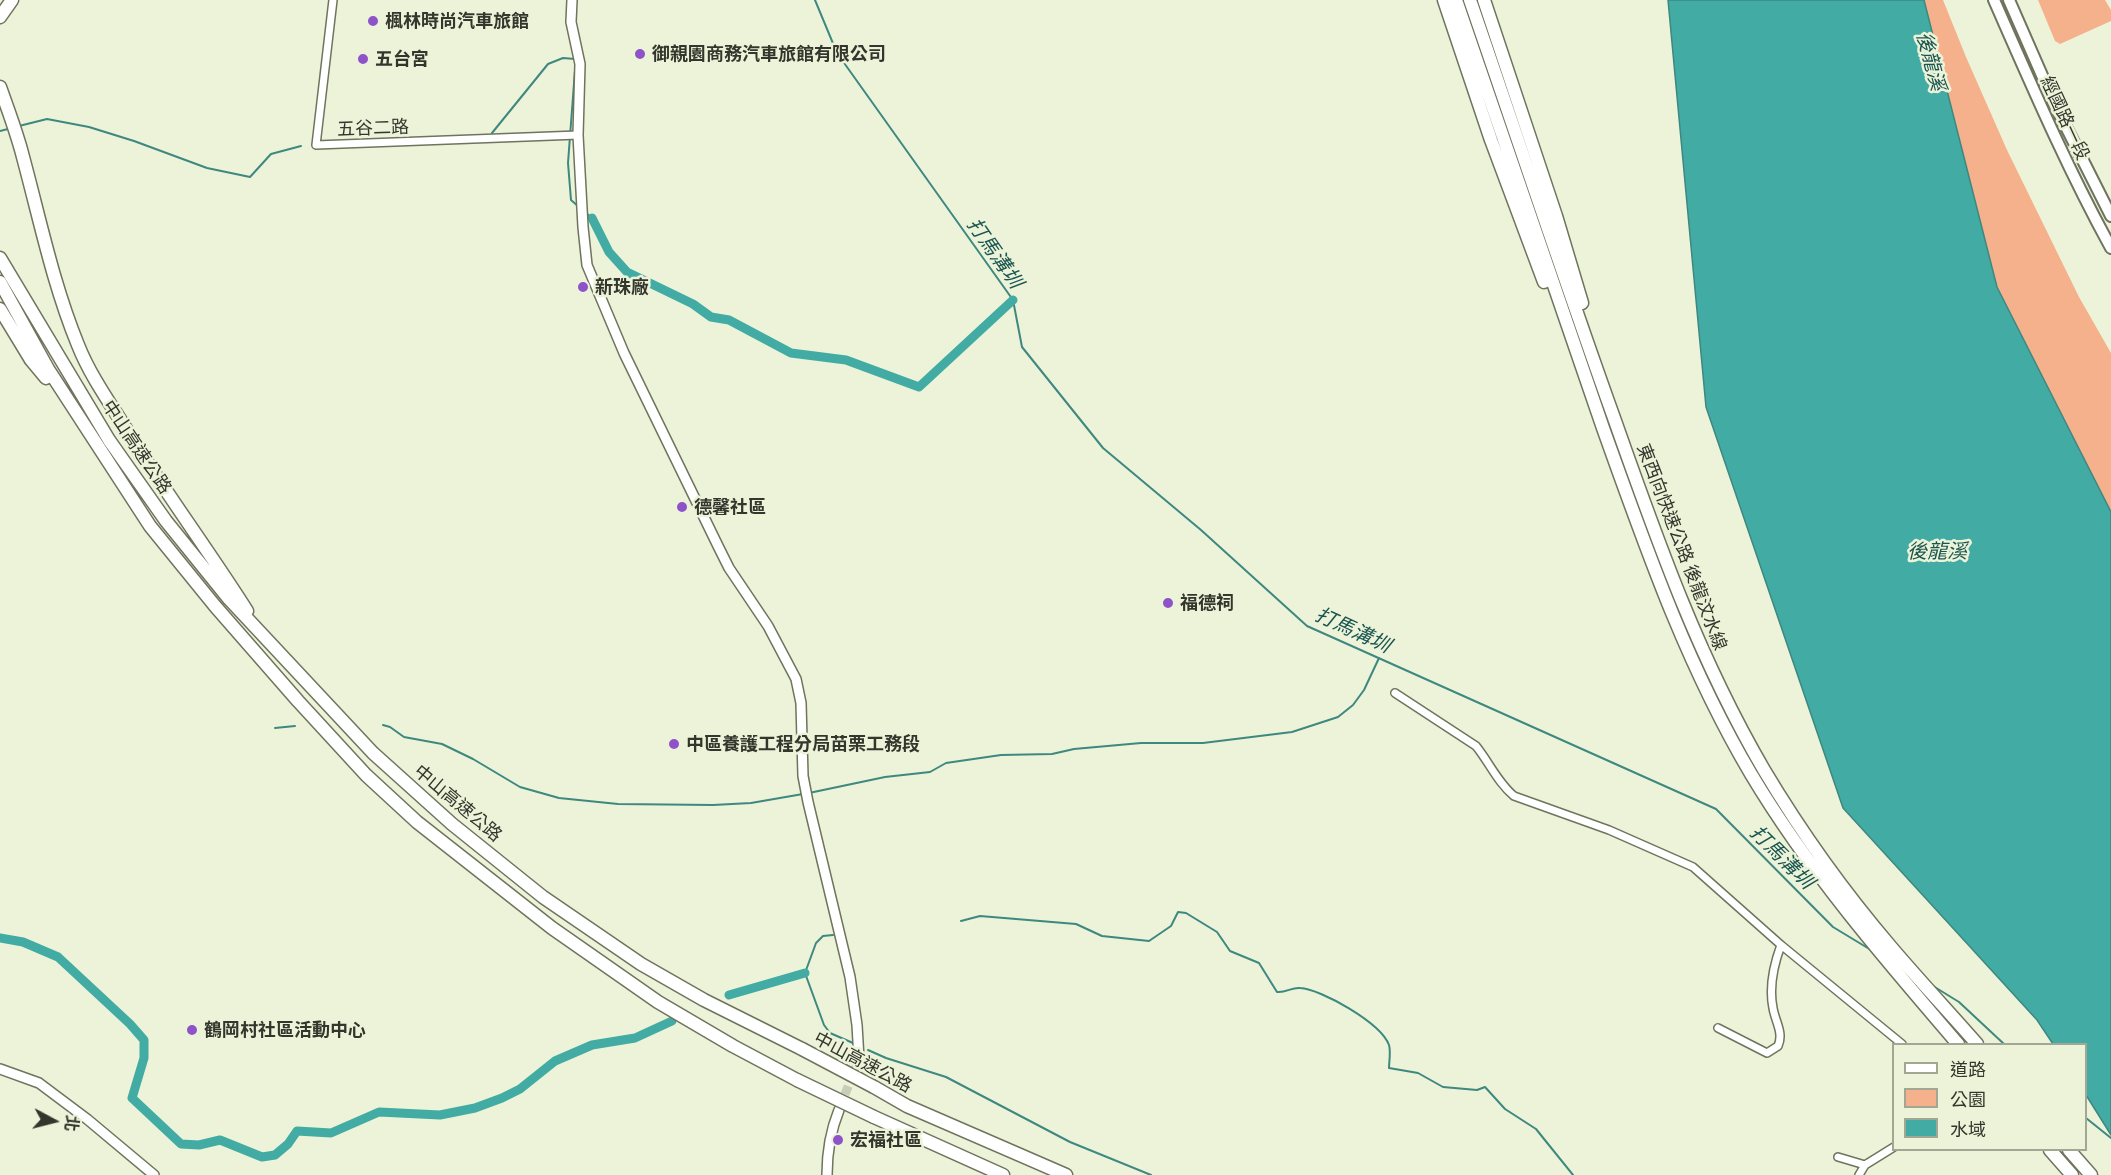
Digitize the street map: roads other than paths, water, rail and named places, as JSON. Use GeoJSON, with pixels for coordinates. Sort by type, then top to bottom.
{"type":"FeatureCollection","features":[{"type":"Feature","properties":{"kind":"highway"},"geometry":{"type":"LineString","coordinates":[[0,17],[12,0]]}},
{"type":"Feature","properties":{"kind":"highway"},"geometry":{"type":"LineString","coordinates":[[1443,0],[1491,140],[1554,310],[1572,340]]}},
{"type":"Feature","properties":{"kind":"highway","name":"東西向快速公路 後龍汶水線"},"geometry":{"type":"LineString","coordinates":[[1456,0],[1572,340],[1665,599],[1684,644],[1721,720],[1752,775],[1838,900],[1957,1043]]}},
{"type":"Feature","properties":{"kind":"highway","name":"東西向快速公路 後龍汶水線"},"geometry":{"type":"LineString","coordinates":[[1470,0],[1594,363],[1657,539],[1697,640],[1734,716],[1765,771],[1812,845],[1890,946],[1976,1043]]}},
{"type":"Feature","properties":{"kind":"highway"},"geometry":{"type":"LineString","coordinates":[[1484,0],[1556,216],[1589,328],[1594,363]]}},
{"type":"Feature","properties":{"kind":"highway"},"geometry":{"type":"LineString","coordinates":[[0,87],[23,155],[44,243],[78,347],[149,466],[212,556],[261,632]]}},
{"type":"Feature","properties":{"kind":"highway","name":"中山高速公路"},"geometry":{"type":"LineString","coordinates":[[0,258],[58,357],[128,467],[166,521],[222,591],[373,753],[453,824],[543,897],[641,964],[704,1000],[907,1106],[1066,1175]]}},
{"type":"Feature","properties":{"kind":"highway","name":"中山高速公路"},"geometry":{"type":"LineString","coordinates":[[0,282],[48,369],[150,526],[298,702],[366,775],[417,822],[552,928],[658,1002],[797,1080],[1003,1175]]}},
{"type":"Feature","properties":{"kind":"highway"},"geometry":{"type":"LineString","coordinates":[[0,309],[32,360],[73,409]]}},
{"type":"Feature","properties":{"kind":"highway"},"geometry":{"type":"LineString","coordinates":[[2052,1151],[2072,1175]]}},
{"type":"Feature","properties":{"kind":"highway"},"geometry":{"type":"LineString","coordinates":[[2071,1151],[2091,1175]]}},
{"type":"Feature","properties":{"kind":"main road","name":"經國路一段"},"geometry":{"type":"LineString","coordinates":[[1994,0],[2089,209],[2111,248]]}},
{"type":"Feature","properties":{"kind":"main road","name":"經國路一段"},"geometry":{"type":"LineString","coordinates":[[2009,0],[2055,105],[2111,216]]}},
{"type":"Feature","properties":{"kind":"street","name":"五谷二路"},"geometry":{"type":"LineString","coordinates":[[333,0],[316,145],[576,136]]}},
{"type":"Feature","properties":{"kind":"street"},"geometry":{"type":"LineString","coordinates":[[572,0],[571,22],[580,64],[576,136],[587,265],[624,353],[729,568],[768,626],[796,679],[801,703],[803,776],[850,977],[859,1059]]}},
{"type":"Feature","properties":{"kind":"street"},"geometry":{"type":"LineString","coordinates":[[1395,693],[1476,746],[1505,789],[1514,796],[1609,830],[1693,867],[1781,945],[1901,1043]]}},
{"type":"Feature","properties":{"kind":"street"},"geometry":{"type":"LineString","coordinates":[[1718,1028],[1767,1053],[1778,1046],[1780,1036],[1772,1007],[1774,963],[1781,945]]}},
{"type":"Feature","properties":{"kind":"street"},"geometry":{"type":"LineString","coordinates":[[0,1069],[39,1083],[87,1119],[154,1175]]}},
{"type":"Feature","properties":{"kind":"street"},"geometry":{"type":"LineString","coordinates":[[827,1175],[827,1148],[831,1128],[839,1110]]}},
{"type":"Feature","properties":{"kind":"street"},"geometry":{"type":"LineString","coordinates":[[1859,1175],[1865,1165],[1892,1148]]}},
{"type":"Feature","properties":{"kind":"street"},"geometry":{"type":"LineString","coordinates":[[1839,1157],[1865,1165]]}},
{"type":"Feature","properties":{"kind":"water","name":"後龍溪"},"geometry":{"type":"Polygon","coordinates":[[[1668,0],[1924,0],[1997,287],[2111,512],[2111,1135],[2087,1097],[2087,1043],[2052,1043],[2037,1020],[1843,808],[1706,407],[1668,0]]]}},
{"type":"Feature","properties":{"kind":"waterway","name":"打馬溝圳"},"geometry":{"type":"LineString","coordinates":[[815,0],[837,53],[1013,300],[1022,347],[1103,448],[1201,530],[1307,626],[1716,809],[1833,927],[1871,950]]}},
{"type":"Feature","properties":{"kind":"waterway"},"geometry":{"type":"LineString","coordinates":[[492,133],[548,64],[563,58],[575,59]]}},
{"type":"Feature","properties":{"kind":"waterway"},"geometry":{"type":"LineString","coordinates":[[575,70],[568,163],[571,200],[579,207]]}},
{"type":"Feature","properties":{"kind":"waterway"},"geometry":{"type":"LineString","coordinates":[[19,126],[47,119],[89,127],[207,168],[250,177],[271,154],[301,146]]}},
{"type":"Feature","properties":{"kind":"waterway"},"geometry":{"type":"LineString","coordinates":[[0,131],[8,129]]}},
{"type":"Feature","properties":{"kind":"waterway"},"geometry":{"type":"LineString","coordinates":[[586,213],[592,218]]}},
{"type":"Feature","properties":{"kind":"waterway"},"geometry":{"type":"LineString","coordinates":[[592,218],[609,252],[627,272],[693,304],[711,317],[729,320],[791,353],[846,360],[919,387],[1013,300]]}},
{"type":"Feature","properties":{"kind":"waterway"},"geometry":{"type":"LineString","coordinates":[[809,793],[885,777],[930,772],[946,763],[1001,755],[1052,754],[1074,749],[1141,743],[1203,743],[1292,732],[1338,717],[1353,705],[1364,690],[1379,658]]}},
{"type":"Feature","properties":{"kind":"waterway"},"geometry":{"type":"LineString","coordinates":[[383,725],[404,737],[442,744],[473,759],[520,787],[559,798],[618,804],[713,805],[751,803],[803,794]]}},
{"type":"Feature","properties":{"kind":"waterway"},"geometry":{"type":"LineString","coordinates":[[275,728],[295,726]]}},
{"type":"Feature","properties":{"kind":"waterway"},"geometry":{"type":"LineString","coordinates":[[961,921],[980,916],[1076,924],[1102,936],[1149,941],[1171,926],[1178,912],[1186,913],[1217,932],[1230,951],[1259,963],[1277,992],[1297,988],[1322,994],[1375,1027],[1389,1045],[1389,1068],[1418,1073],[1443,1087],[1477,1090],[1485,1087],[1505,1109],[1536,1129],[1573,1175]]}},
{"type":"Feature","properties":{"kind":"waterway"},"geometry":{"type":"LineString","coordinates":[[833,935],[823,936],[816,943],[805,973],[824,1025],[830,1033],[853,1043]]}},
{"type":"Feature","properties":{"kind":"waterway"},"geometry":{"type":"LineString","coordinates":[[0,938],[23,942],[58,957],[130,1024],[144,1040],[144,1058],[132,1098],[181,1144],[199,1145],[220,1140],[262,1157],[275,1155],[288,1144],[297,1131],[331,1133],[379,1112],[440,1115],[475,1108],[520,1089],[555,1061],[592,1045],[635,1038],[672,1021]]}},
{"type":"Feature","properties":{"kind":"waterway"},"geometry":{"type":"LineString","coordinates":[[729,995],[805,973]]}},
{"type":"Feature","properties":{"kind":"waterway","name":"打馬溝圳"},"geometry":{"type":"LineString","coordinates":[[1933,986],[1959,1002],[2003,1043]]}},
{"type":"Feature","properties":{"kind":"waterway"},"geometry":{"type":"LineString","coordinates":[[868,1050],[946,1077],[1070,1142],[1151,1175]]}},
{"type":"Feature","properties":{"kind":"waterway","name":"打馬溝圳"},"geometry":{"type":"LineString","coordinates":[[2087,1119],[2111,1138]]}},
{"type":"Feature","properties":{"kind":"tunnel"},"geometry":{"type":"LineString","coordinates":[[840,1107],[859,1059]]}},
{"type":"Feature","properties":{"kind":"place","name":"楓林時尚汽車旅館"},"geometry":{"type":"Point","coordinates":[373,21]}},
{"type":"Feature","properties":{"kind":"place","name":"御親園商務汽車旅館有限公司"},"geometry":{"type":"Point","coordinates":[640,54]}},
{"type":"Feature","properties":{"kind":"place","name":"五台宮"},"geometry":{"type":"Point","coordinates":[363,59]}},
{"type":"Feature","properties":{"kind":"place","name":"新珠廠"},"geometry":{"type":"Point","coordinates":[583,287]}},
{"type":"Feature","properties":{"kind":"place","name":"德馨社區"},"geometry":{"type":"Point","coordinates":[682,507]}},
{"type":"Feature","properties":{"kind":"place","name":"福德祠"},"geometry":{"type":"Point","coordinates":[1168,603]}},
{"type":"Feature","properties":{"kind":"place","name":"中區養護工程分局苗栗工務段"},"geometry":{"type":"Point","coordinates":[674,744]}},
{"type":"Feature","properties":{"kind":"place","name":"鶴岡村社區活動中心"},"geometry":{"type":"Point","coordinates":[192,1030]}},
{"type":"Feature","properties":{"kind":"place","name":"宏福社區"},"geometry":{"type":"Point","coordinates":[838,1140]}}]}
